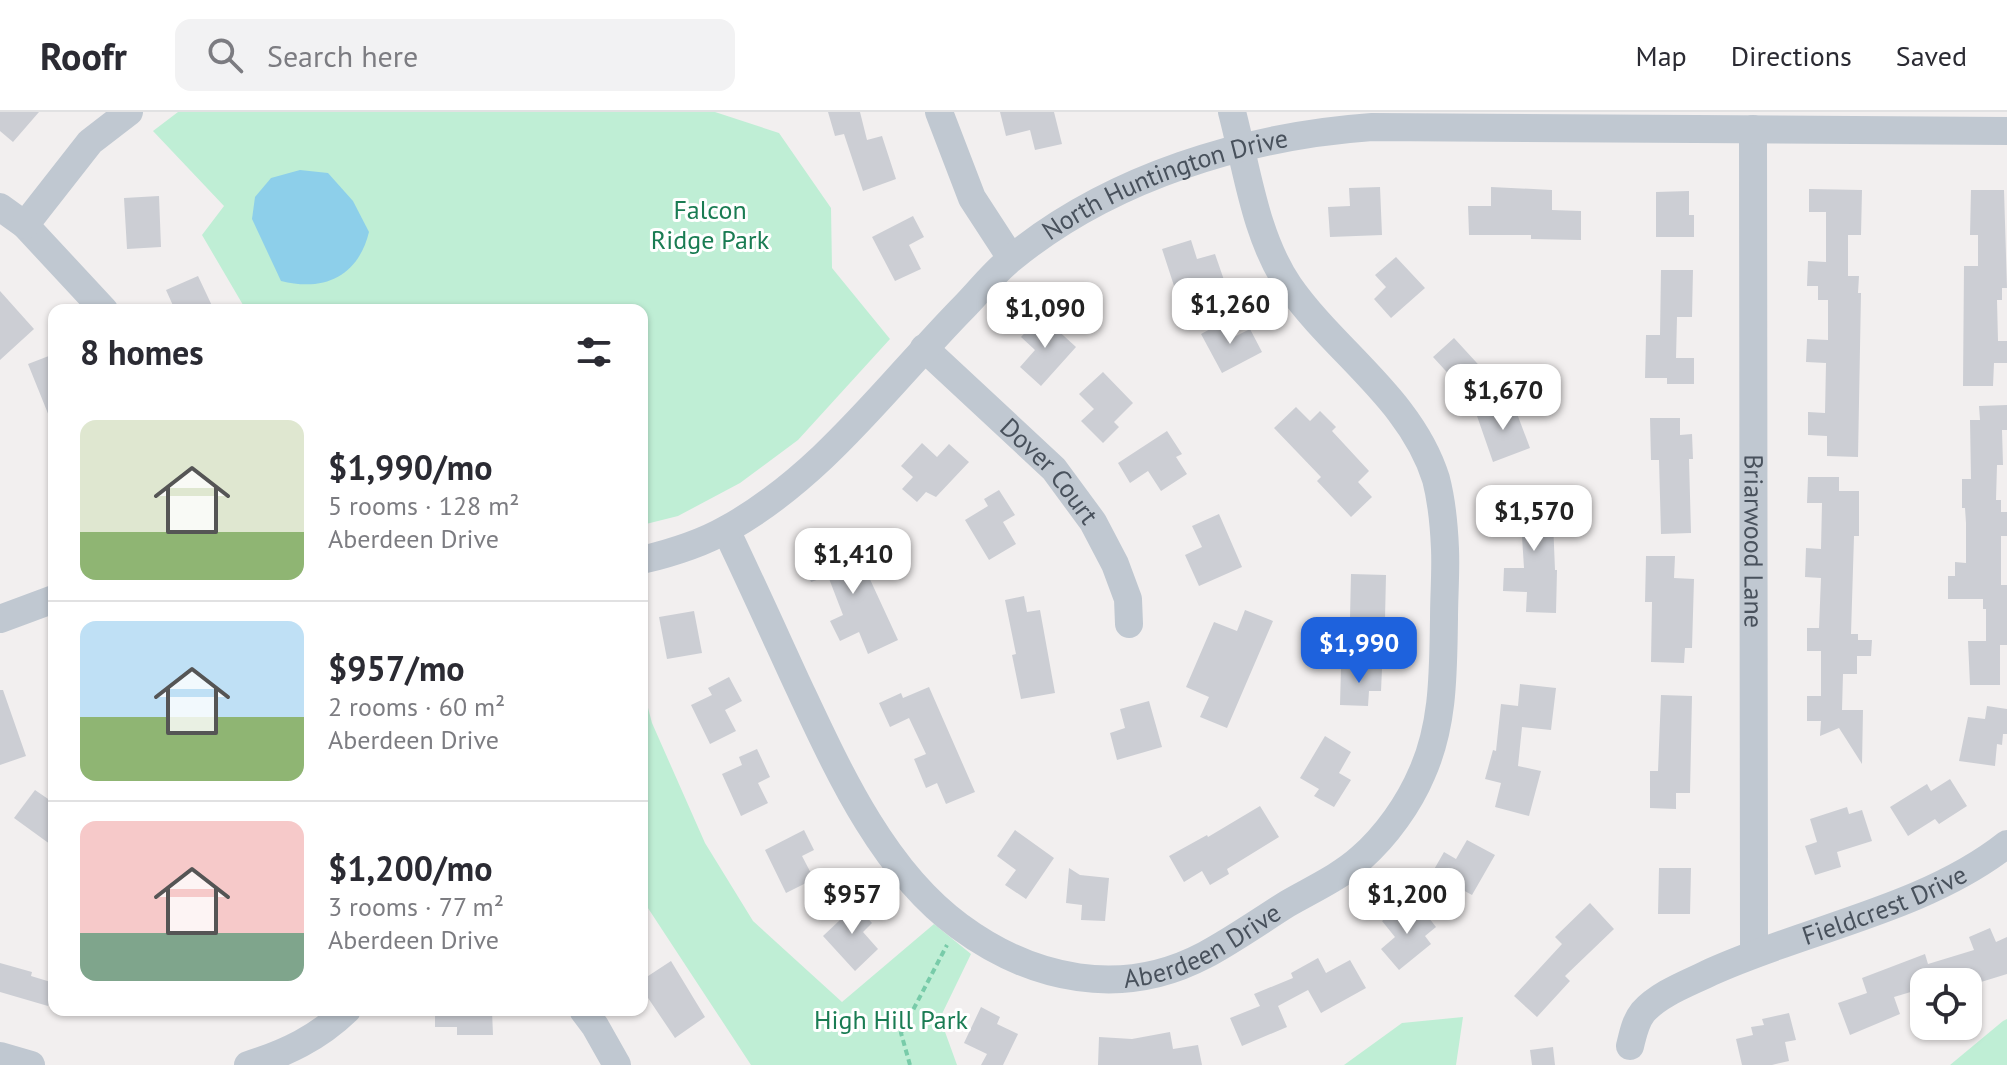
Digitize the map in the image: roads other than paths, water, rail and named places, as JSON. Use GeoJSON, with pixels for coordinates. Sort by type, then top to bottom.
{"type":"FeatureCollection","features":[{"type":"Feature","properties":{"kind":"street"},"geometry":{"type":"LineString","coordinates":[[25,225],[90,142],[129,112]]}},
{"type":"Feature","properties":{"kind":"street"},"geometry":{"type":"LineString","coordinates":[[939,112],[972,198],[1011,258]]}},
{"type":"Feature","properties":{"kind":"street","name":"Aberdeen Drive"},"geometry":{"type":"LineString","coordinates":[[726,530],[834,762],[868,821],[911,881],[958,925],[1001,953],[1067,976],[1101,980],[1128,979],[1166,971],[1203,956],[1358,861],[1383,836],[1406,802],[1432,749],[1443,682],[1445,551],[1442,507],[1436,480],[1419,442],[1397,407],[1287,283],[1258,217],[1232,112]]}},
{"type":"Feature","properties":{"kind":"street","name":"North Huntington Drive"},"geometry":{"type":"LineString","coordinates":[[648,558],[680,550],[726,530],[801,478],[1011,258],[1096,203],[1125,189],[1241,146],[1308,133],[1372,127],[2007,131]]}},
{"type":"Feature","properties":{"kind":"street","name":"Briarwood Lane"},"geometry":{"type":"LineString","coordinates":[[1753,129],[1754,953]]}},
{"type":"Feature","properties":{"kind":"street"},"geometry":{"type":"LineString","coordinates":[[0,207],[25,225],[98,304]]}},
{"type":"Feature","properties":{"kind":"street","name":"Dover Court"},"geometry":{"type":"LineString","coordinates":[[924,348],[1054,469],[1093,522],[1115,564],[1128,599],[1129,624]]}},
{"type":"Feature","properties":{"kind":"street"},"geometry":{"type":"LineString","coordinates":[[0,619],[48,601]]}},
{"type":"Feature","properties":{"kind":"street","name":"Fieldcrest Drive"},"geometry":{"type":"LineString","coordinates":[[1630,1046],[1635,1026],[1643,1012],[1664,995],[1754,953],[1860,918],[1969,870],[2007,844]]}},
{"type":"Feature","properties":{"kind":"street"},"geometry":{"type":"LineString","coordinates":[[248,1065],[310,1041],[340,1016]]}},
{"type":"Feature","properties":{"kind":"street"},"geometry":{"type":"LineString","coordinates":[[588,1016],[617,1065]]}},
{"type":"Feature","properties":{"kind":"street"},"geometry":{"type":"LineString","coordinates":[[0,1056],[31,1065]]}},
{"type":"Feature","properties":{"kind":"water"},"geometry":{"type":"Polygon","coordinates":[[[300,170],[328,173],[353,201],[369,232],[357,260],[348,270],[325,282],[297,284],[281,281],[252,219],[255,197],[271,178],[300,170]]]}},
{"type":"Feature","properties":{"kind":"park label","name":"Falcon Ridge Park"},"geometry":{"type":"Point","coordinates":[710,225]}},
{"type":"Feature","properties":{"kind":"park label","name":"High Hill Park"},"geometry":{"type":"Point","coordinates":[891,1020]}}]}
